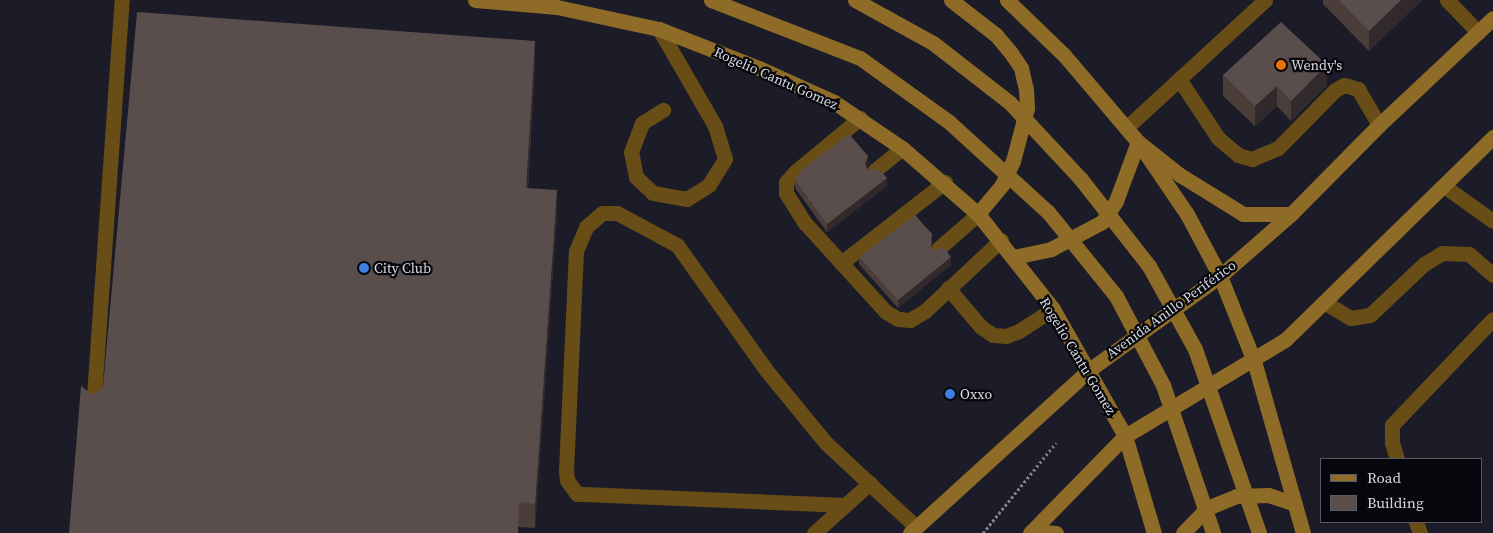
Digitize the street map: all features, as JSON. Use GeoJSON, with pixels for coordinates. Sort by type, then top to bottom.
{"type":"FeatureCollection","features":[{"type":"Feature","properties":{"kind":"street","name":"Rogelio Cantu Gomez"},"geometry":{"type":"LineString","coordinates":[[475,0],[557,7],[658,29],[760,68],[834,102],[902,148],[945,182],[978,214],[1001,240],[1053,309],[1125,436],[1154,533]]}},
{"type":"Feature","properties":{"kind":"street"},"geometry":{"type":"LineString","coordinates":[[711,0],[860,58],[949,122],[1048,212],[1116,296],[1163,385],[1213,533]]}},
{"type":"Feature","properties":{"kind":"street"},"geometry":{"type":"LineString","coordinates":[[855,0],[933,43],[1010,103],[1080,178],[1149,266],[1195,349],[1259,533]]}},
{"type":"Feature","properties":{"kind":"street"},"geometry":{"type":"LineString","coordinates":[[951,0],[996,35],[1021,68],[1026,89],[1027,108],[1013,161],[1002,185],[978,214]]}},
{"type":"Feature","properties":{"kind":"street"},"geometry":{"type":"LineString","coordinates":[[1007,0],[1064,55],[1138,142],[1187,214],[1220,276],[1254,361],[1303,533]]}},
{"type":"Feature","properties":{"kind":"street","name":"Avenida Anillo Periférico"},"geometry":{"type":"LineString","coordinates":[[913,530],[1089,370],[1220,276],[1291,214],[1379,125],[1493,18]]}},
{"type":"Feature","properties":{"kind":"street"},"geometry":{"type":"LineString","coordinates":[[1031,532],[1125,436],[1254,361],[1285,340],[1493,138]]}},
{"type":"Feature","properties":{"kind":"street"},"geometry":{"type":"LineString","coordinates":[[1138,142],[1194,185],[1243,214],[1291,214]]}},
{"type":"Feature","properties":{"kind":"street"},"geometry":{"type":"LineString","coordinates":[[1014,257],[1051,249],[1102,222],[1116,201],[1138,142]]}},
{"type":"Feature","properties":{"kind":"street"},"geometry":{"type":"LineString","coordinates":[[1183,533],[1207,508],[1236,496],[1268,495],[1295,504]]}},
{"type":"Feature","properties":{"kind":"street"},"geometry":{"type":"LineString","coordinates":[[1031,532],[1056,533]]}},
{"type":"Feature","properties":{"kind":"lane"},"geometry":{"type":"LineString","coordinates":[[93,410],[122,0]]}},
{"type":"Feature","properties":{"kind":"lane"},"geometry":{"type":"LineString","coordinates":[[1126,128],[1265,0]]}},
{"type":"Feature","properties":{"kind":"lane"},"geometry":{"type":"LineString","coordinates":[[1447,0],[1478,32]]}},
{"type":"Feature","properties":{"kind":"lane"},"geometry":{"type":"LineString","coordinates":[[658,29],[715,126],[724,159],[709,185],[687,199],[653,193],[636,177],[631,152],[642,123],[663,110]]}},
{"type":"Feature","properties":{"kind":"lane"},"geometry":{"type":"LineString","coordinates":[[1178,79],[1218,138],[1238,155],[1252,159],[1278,148],[1335,90],[1344,85],[1358,89],[1379,125]]}},
{"type":"Feature","properties":{"kind":"lane"},"geometry":{"type":"LineString","coordinates":[[860,118],[786,182],[786,193],[810,219],[840,263],[879,296],[898,319],[910,320],[925,311],[1001,240]]}},
{"type":"Feature","properties":{"kind":"lane"},"geometry":{"type":"LineString","coordinates":[[874,171],[902,148]]}},
{"type":"Feature","properties":{"kind":"lane"},"geometry":{"type":"LineString","coordinates":[[840,263],[945,182]]}},
{"type":"Feature","properties":{"kind":"lane"},"geometry":{"type":"LineString","coordinates":[[1444,186],[1493,221]]}},
{"type":"Feature","properties":{"kind":"lane"},"geometry":{"type":"LineString","coordinates":[[845,505],[577,494],[567,480],[566,471],[576,251],[586,227],[602,213],[617,213],[677,245],[766,370],[826,443],[870,483],[913,530]]}},
{"type":"Feature","properties":{"kind":"lane"},"geometry":{"type":"LineString","coordinates":[[938,249],[978,214]]}},
{"type":"Feature","properties":{"kind":"lane"},"geometry":{"type":"LineString","coordinates":[[1324,302],[1351,318],[1370,315],[1424,264],[1442,253],[1469,254],[1493,275]]}},
{"type":"Feature","properties":{"kind":"lane"},"geometry":{"type":"LineString","coordinates":[[948,288],[981,327],[993,335],[1006,336],[1019,331],[1053,309]]}},
{"type":"Feature","properties":{"kind":"lane"},"geometry":{"type":"LineString","coordinates":[[1397,458],[1392,444],[1392,425],[1493,319]]}},
{"type":"Feature","properties":{"kind":"lane"},"geometry":{"type":"LineString","coordinates":[[814,533],[870,483]]}},
{"type":"Feature","properties":{"kind":"path"},"geometry":{"type":"LineString","coordinates":[[983,533],[1056,443]]}},
{"type":"Feature","properties":{"kind":"building"},"geometry":{"type":"Polygon","coordinates":[[[1339,0],[1401,0],[1369,31],[1339,0]]]}},
{"type":"Feature","properties":{"kind":"building"},"geometry":{"type":"Polygon","coordinates":[[[137,12],[535,41],[526,188],[557,190],[535,504],[519,502],[518,533],[69,533],[81,386],[93,395],[103,386],[137,12]]]}},
{"type":"Feature","properties":{"kind":"building"},"geometry":{"type":"Polygon","coordinates":[[[1281,22],[1327,65],[1291,101],[1277,86],[1255,106],[1223,75],[1281,22]]]}},
{"type":"Feature","properties":{"kind":"building"},"geometry":{"type":"Polygon","coordinates":[[[849,134],[868,156],[865,164],[867,169],[880,170],[887,178],[827,224],[795,180],[802,170],[849,134]]]}},
{"type":"Feature","properties":{"kind":"building"},"geometry":{"type":"Polygon","coordinates":[[[915,215],[932,234],[931,247],[935,250],[944,248],[951,257],[898,300],[859,257],[915,215]]]}},
{"type":"Feature","properties":{"kind":"place","name":"Wendy's"},"geometry":{"type":"Point","coordinates":[1281,65]}},
{"type":"Feature","properties":{"kind":"place","name":"City Club"},"geometry":{"type":"Point","coordinates":[364,268]}},
{"type":"Feature","properties":{"kind":"place","name":"Oxxo"},"geometry":{"type":"Point","coordinates":[950,394]}}]}
